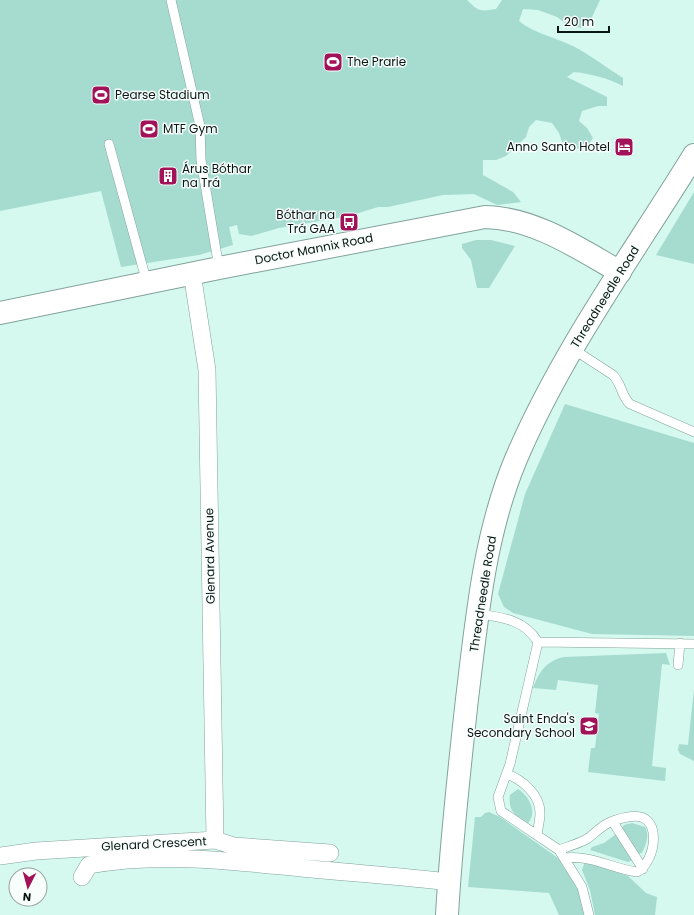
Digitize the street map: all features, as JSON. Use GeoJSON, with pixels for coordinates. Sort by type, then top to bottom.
{"type":"FeatureCollection","features":[{"type":"Feature","properties":{"kind":"main road","name":"Threadneedle Road"},"geometry":{"type":"LineString","coordinates":[[447,915],[456,803],[477,614],[489,544],[500,504],[516,460],[537,414],[573,349],[694,155]]}},
{"type":"Feature","properties":{"kind":"main road","name":"Doctor Mannix Road"},"geometry":{"type":"LineString","coordinates":[[0,313],[192,273],[485,217],[520,222],[568,242],[620,272]]}},
{"type":"Feature","properties":{"kind":"street","name":"Glenard Avenue"},"geometry":{"type":"LineString","coordinates":[[192,273],[207,370],[215,840]]}},
{"type":"Feature","properties":{"kind":"street","name":"Glenard Crescent"},"geometry":{"type":"LineString","coordinates":[[0,856],[36,851],[215,840],[234,846],[330,853]]}},
{"type":"Feature","properties":{"kind":"street"},"geometry":{"type":"LineString","coordinates":[[82,877],[89,865],[111,861],[174,859],[221,860],[449,882]]}},
{"type":"Feature","properties":{"kind":"lane"},"geometry":{"type":"LineString","coordinates":[[172,0],[200,126],[201,160],[219,268]]}},
{"type":"Feature","properties":{"kind":"lane"},"geometry":{"type":"LineString","coordinates":[[109,144],[147,283]]}},
{"type":"Feature","properties":{"kind":"lane"},"geometry":{"type":"LineString","coordinates":[[573,349],[613,375],[617,379],[624,396],[630,404],[694,432]]}},
{"type":"Feature","properties":{"kind":"lane"},"geometry":{"type":"LineString","coordinates":[[477,614],[508,618],[518,622],[527,628],[538,642]]}},
{"type":"Feature","properties":{"kind":"lane"},"geometry":{"type":"LineString","coordinates":[[538,642],[694,644]]}},
{"type":"Feature","properties":{"kind":"lane"},"geometry":{"type":"LineString","coordinates":[[538,642],[510,764],[498,797],[501,811],[559,850],[582,887],[589,915]]}},
{"type":"Feature","properties":{"kind":"lane"},"geometry":{"type":"LineString","coordinates":[[678,665],[680,643]]}},
{"type":"Feature","properties":{"kind":"lane"},"geometry":{"type":"LineString","coordinates":[[507,774],[525,783],[536,800],[540,813],[537,835]]}},
{"type":"Feature","properties":{"kind":"lane"},"geometry":{"type":"LineString","coordinates":[[559,850],[586,840],[602,826],[627,817],[637,816],[647,819],[652,824],[653,833],[651,853],[643,869],[637,872],[584,858],[564,858]]}},
{"type":"Feature","properties":{"kind":"lane"},"geometry":{"type":"LineString","coordinates":[[613,822],[643,869]]}},
{"type":"Feature","properties":{"kind":"green space"},"geometry":{"type":"Polygon","coordinates":[[[0,0],[467,0],[480,10],[486,10],[496,9],[502,0],[600,0],[592,17],[582,28],[569,26],[557,17],[538,10],[523,9],[519,21],[532,29],[586,53],[623,78],[623,86],[593,75],[574,72],[567,77],[607,97],[607,106],[598,106],[582,111],[579,121],[587,128],[593,138],[586,148],[575,149],[562,142],[559,133],[552,123],[536,120],[529,127],[526,137],[506,156],[496,160],[483,160],[483,175],[513,192],[521,202],[497,205],[474,194],[443,195],[388,207],[378,207],[349,216],[279,228],[251,236],[239,234],[237,225],[229,227],[233,245],[199,255],[121,267],[101,191],[0,211],[0,0]]]}},
{"type":"Feature","properties":{"kind":"green space"},"geometry":{"type":"Polygon","coordinates":[[[694,192],[694,264],[656,255],[694,192]]]}},
{"type":"Feature","properties":{"kind":"green space"},"geometry":{"type":"Polygon","coordinates":[[[476,240],[491,240],[515,246],[489,288],[477,288],[471,260],[462,248],[462,244],[476,240]]]}},
{"type":"Feature","properties":{"kind":"green space"},"geometry":{"type":"Polygon","coordinates":[[[565,404],[694,443],[694,636],[592,634],[513,613],[504,607],[498,594],[525,494],[565,404]]]}},
{"type":"Feature","properties":{"kind":"green space"},"geometry":{"type":"Polygon","coordinates":[[[666,653],[670,665],[662,664],[652,766],[666,768],[665,781],[588,772],[591,748],[595,748],[599,714],[595,713],[598,685],[558,680],[556,690],[533,688],[541,672],[552,661],[564,657],[666,653]]]}},
{"type":"Feature","properties":{"kind":"green space"},"geometry":{"type":"Polygon","coordinates":[[[694,689],[694,761],[680,754],[678,750],[679,744],[688,745],[694,689]]]}},
{"type":"Feature","properties":{"kind":"green space"},"geometry":{"type":"Polygon","coordinates":[[[518,789],[526,796],[531,804],[532,814],[528,823],[516,815],[511,809],[510,795],[518,789]]]}},
{"type":"Feature","properties":{"kind":"green space"},"geometry":{"type":"Polygon","coordinates":[[[489,812],[500,817],[558,858],[578,889],[586,915],[559,915],[549,893],[468,887],[475,817],[481,817],[485,813],[489,812]]]}},
{"type":"Feature","properties":{"kind":"green space"},"geometry":{"type":"Polygon","coordinates":[[[632,823],[645,827],[646,830],[647,840],[642,853],[637,854],[622,828],[624,825],[632,823]]]}},
{"type":"Feature","properties":{"kind":"green space"},"geometry":{"type":"Polygon","coordinates":[[[616,834],[633,860],[628,862],[590,850],[592,847],[604,843],[616,834]]]}},
{"type":"Feature","properties":{"kind":"green space"},"geometry":{"type":"Polygon","coordinates":[[[585,862],[628,876],[646,893],[657,897],[655,915],[595,915],[590,890],[582,870],[585,862]]]}},
{"type":"Feature","properties":{"kind":"place","name":"The Prarie"},"geometry":{"type":"Point","coordinates":[333,62]}},
{"type":"Feature","properties":{"kind":"place","name":"Pearse Stadium"},"geometry":{"type":"Point","coordinates":[101,95]}},
{"type":"Feature","properties":{"kind":"place","name":"MTF Gym"},"geometry":{"type":"Point","coordinates":[149,129]}},
{"type":"Feature","properties":{"kind":"place","name":"Anno Santo Hotel"},"geometry":{"type":"Point","coordinates":[624,147]}},
{"type":"Feature","properties":{"kind":"place","name":"Árus Bóthar na Trá"},"geometry":{"type":"Point","coordinates":[168,176]}},
{"type":"Feature","properties":{"kind":"place","name":"Bóthar na Trá GAA"},"geometry":{"type":"Point","coordinates":[349,222]}},
{"type":"Feature","properties":{"kind":"place","name":"Saint Enda's Secondary School"},"geometry":{"type":"Point","coordinates":[589,726]}}]}
